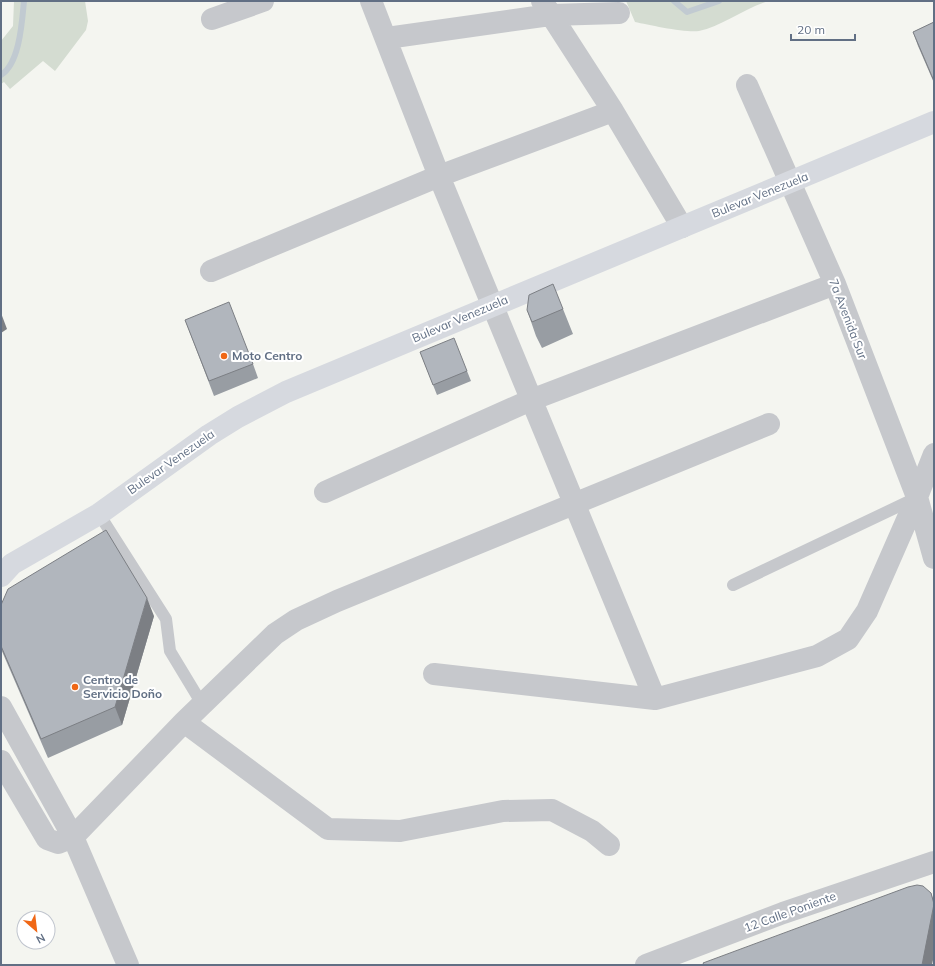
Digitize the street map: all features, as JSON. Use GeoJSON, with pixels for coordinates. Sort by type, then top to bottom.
{"type":"FeatureCollection","features":[{"type":"Feature","properties":{"kind":"highway","name":"Bulevar Venezuela"},"geometry":{"type":"LineString","coordinates":[[5,569],[99,514],[167,464],[238,417],[286,392],[934,122]]}},
{"type":"Feature","properties":{"kind":"street"},"geometry":{"type":"LineString","coordinates":[[212,19],[263,1]]}},
{"type":"Feature","properties":{"kind":"street"},"geometry":{"type":"LineString","coordinates":[[371,1],[531,400],[655,700]]}},
{"type":"Feature","properties":{"kind":"street"},"geometry":{"type":"LineString","coordinates":[[387,38],[546,8],[619,14]]}},
{"type":"Feature","properties":{"kind":"street"},"geometry":{"type":"LineString","coordinates":[[546,8],[612,111],[682,227]]}},
{"type":"Feature","properties":{"kind":"street","name":"7a Avenida Sur"},"geometry":{"type":"LineString","coordinates":[[747,85],[835,284],[917,498],[934,558]]}},
{"type":"Feature","properties":{"kind":"street"},"geometry":{"type":"LineString","coordinates":[[211,271],[440,176],[612,111]]}},
{"type":"Feature","properties":{"kind":"street"},"geometry":{"type":"LineString","coordinates":[[324,492],[531,400],[835,284]]}},
{"type":"Feature","properties":{"kind":"street"},"geometry":{"type":"LineString","coordinates":[[1,761],[48,839],[58,843],[72,837],[202,704],[275,634],[296,620],[574,503],[769,424]]}},
{"type":"Feature","properties":{"kind":"street"},"geometry":{"type":"LineString","coordinates":[[434,674],[655,700],[817,656],[848,639],[867,611],[917,498],[934,454]]}},
{"type":"Feature","properties":{"kind":"street"},"geometry":{"type":"LineString","coordinates":[[1,707],[72,837],[128,965]]}},
{"type":"Feature","properties":{"kind":"street"},"geometry":{"type":"LineString","coordinates":[[184,722],[328,829],[400,831],[503,811],[552,810],[592,831],[609,845]]}},
{"type":"Feature","properties":{"kind":"street","name":"12 Calle Poniente"},"geometry":{"type":"LineString","coordinates":[[646,965],[783,914],[934,862]]}},
{"type":"Feature","properties":{"kind":"lane"},"geometry":{"type":"LineString","coordinates":[[733,585],[917,498]]}},
{"type":"Feature","properties":{"kind":"lane"},"geometry":{"type":"LineString","coordinates":[[99,514],[166,619],[170,651],[202,704]]}},
{"type":"Feature","properties":{"kind":"shaded area"},"geometry":{"type":"Polygon","coordinates":[[[14,1],[85,1],[88,21],[86,30],[55,71],[43,61],[10,89],[4,82],[1,84],[1,41],[13,26],[14,1]]]}},
{"type":"Feature","properties":{"kind":"shaded area"},"geometry":{"type":"Polygon","coordinates":[[[626,1],[769,1],[751,8],[716,26],[699,31],[685,31],[635,22],[626,1]]]}},
{"type":"Feature","properties":{"kind":"building"},"geometry":{"type":"Polygon","coordinates":[[[934,22],[934,81],[913,32],[934,22]]]}},
{"type":"Feature","properties":{"kind":"building"},"geometry":{"type":"Polygon","coordinates":[[[553,284],[563,309],[532,322],[527,310],[529,295],[553,284]]]}},
{"type":"Feature","properties":{"kind":"building","name":"Moto Centro"},"geometry":{"type":"Polygon","coordinates":[[[229,302],[253,364],[209,381],[185,320],[229,302]]]}},
{"type":"Feature","properties":{"kind":"building"},"geometry":{"type":"Polygon","coordinates":[[[454,338],[467,371],[433,385],[420,352],[454,338]]]}},
{"type":"Feature","properties":{"kind":"building","name":"Centro de Servicio Doño"},"geometry":{"type":"Polygon","coordinates":[[[106,530],[147,598],[115,707],[41,739],[1,646],[1,605],[8,589],[106,530]]]}},
{"type":"Feature","properties":{"kind":"building"},"geometry":{"type":"Polygon","coordinates":[[[917,885],[923,886],[931,893],[934,904],[922,965],[704,965],[703,963],[908,887],[917,885]]]}},
{"type":"Feature","properties":{"kind":"waterway"},"geometry":{"type":"LineString","coordinates":[[1,75],[7,69],[16,52],[21,30],[24,1]]}},
{"type":"Feature","properties":{"kind":"waterway"},"geometry":{"type":"LineString","coordinates":[[674,1],[687,12],[719,1]]}},
{"type":"Feature","properties":{"kind":"place","name":"Moto Centro"},"geometry":{"type":"Point","coordinates":[224,356]}},
{"type":"Feature","properties":{"kind":"place","name":"Centro de Servicio Doño"},"geometry":{"type":"Point","coordinates":[75,687]}}]}
